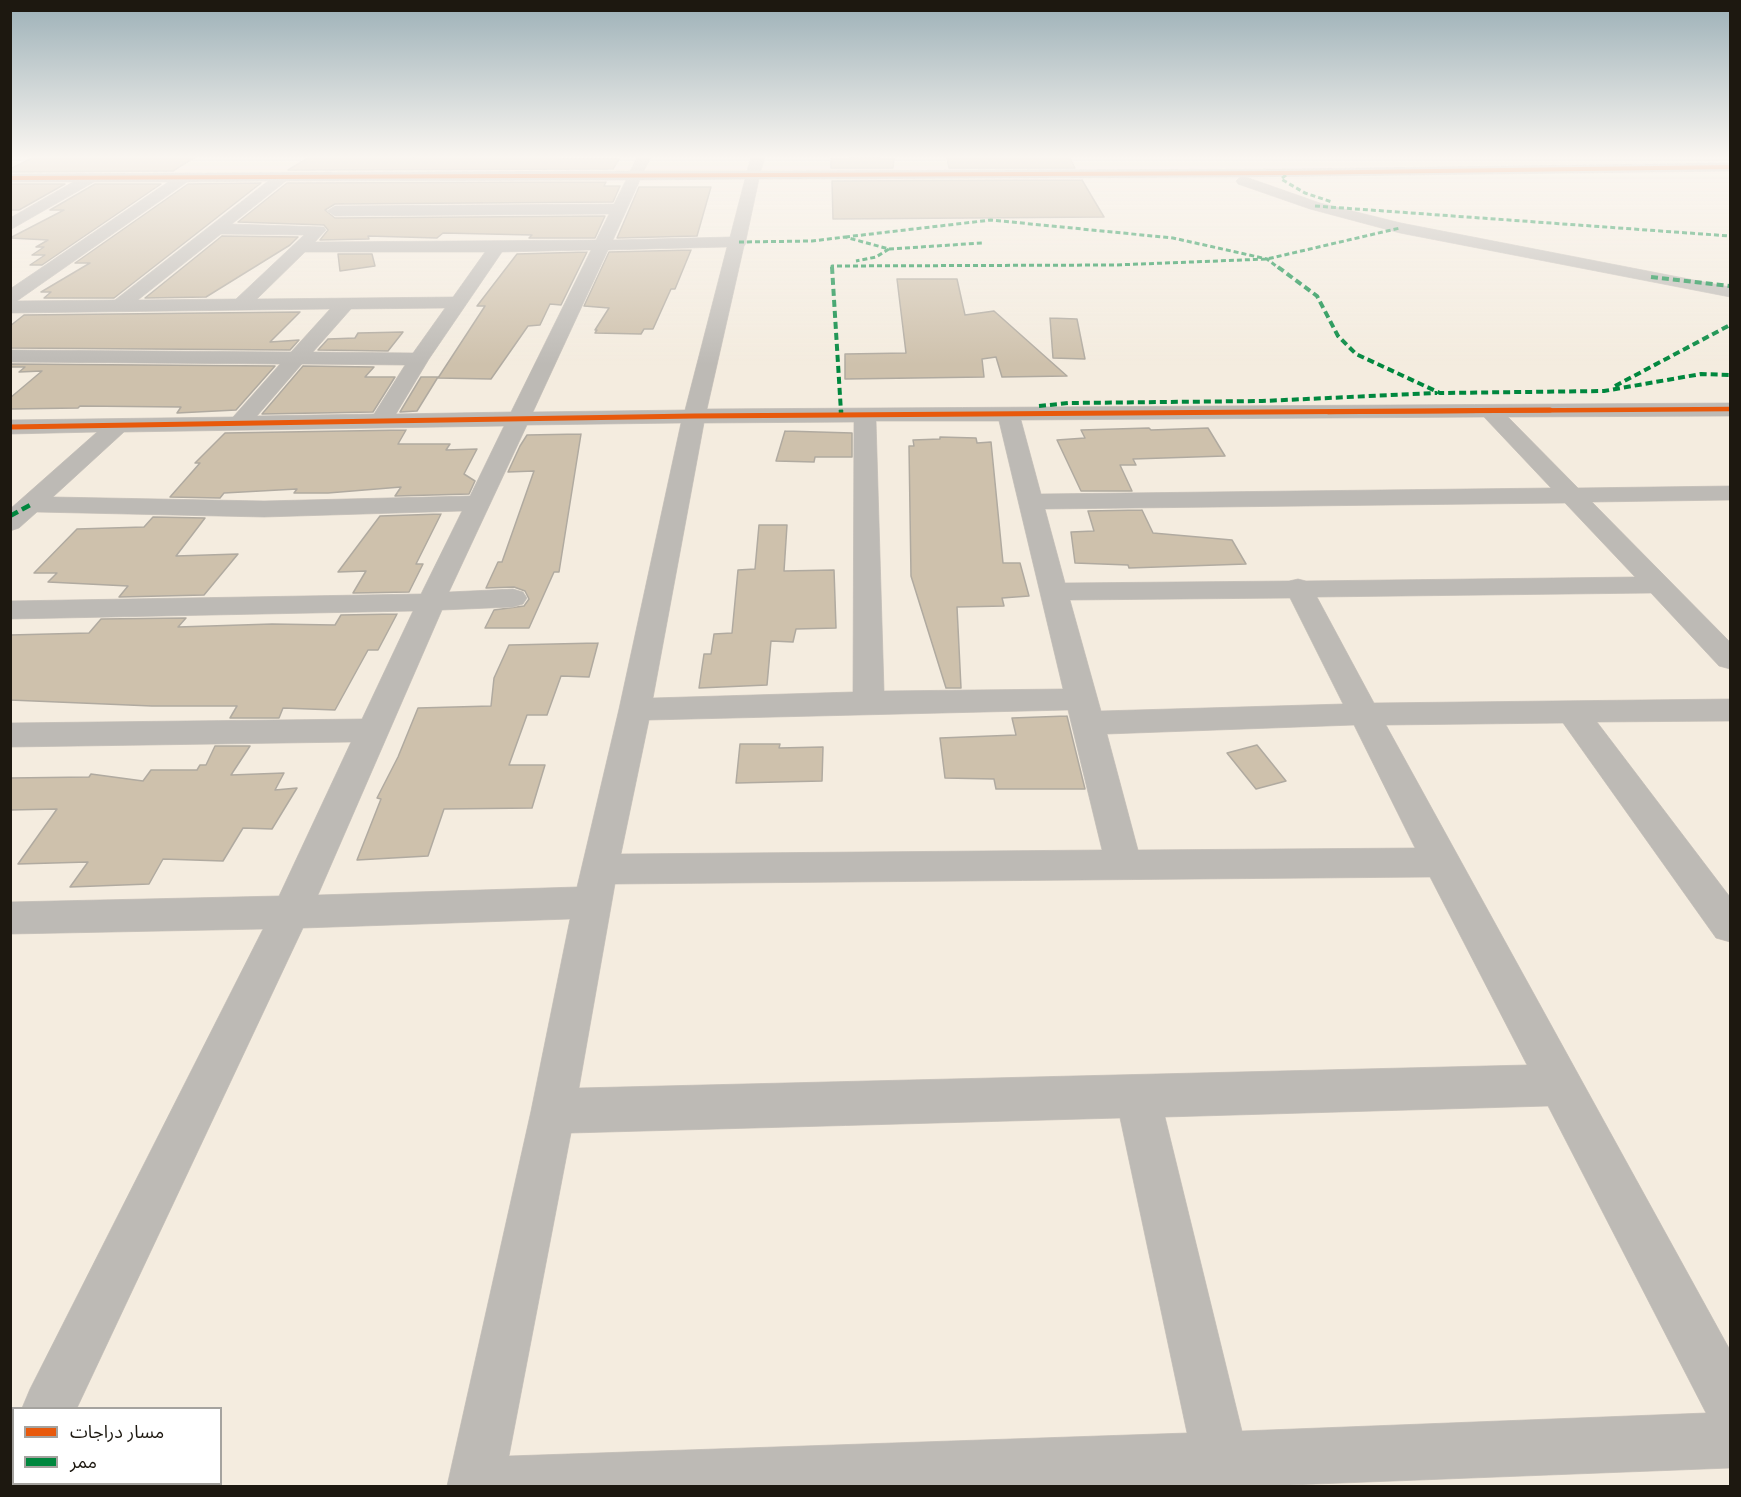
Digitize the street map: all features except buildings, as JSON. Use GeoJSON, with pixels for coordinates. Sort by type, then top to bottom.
{"type":"FeatureCollection","features":[{"type":"Feature","properties":{"kind":"street"},"geometry":{"type":"LineString","coordinates":[[10,298],[114,226]]}},
{"type":"Feature","properties":{"kind":"street"},"geometry":{"type":"LineString","coordinates":[[119,306],[220,226]]}},
{"type":"Feature","properties":{"kind":"street"},"geometry":{"type":"LineString","coordinates":[[241,304],[322,226]]}},
{"type":"Feature","properties":{"kind":"street"},"geometry":{"type":"LineString","coordinates":[[49,1407],[291,912],[431,602],[612,226]]}},
{"type":"Feature","properties":{"kind":"street"},"geometry":{"type":"LineString","coordinates":[[743,226],[694,417],[635,709],[596,885],[554,1112],[475,1486],[1731,1440]]}},
{"type":"Feature","properties":{"kind":"street"},"geometry":{"type":"LineString","coordinates":[[1393,226],[1731,292]]}},
{"type":"Feature","properties":{"kind":"street"},"geometry":{"type":"LineString","coordinates":[[216,229],[318,230]]}},
{"type":"Feature","properties":{"kind":"street"},"geometry":{"type":"LineString","coordinates":[[302,247],[497,247],[739,242]]}},
{"type":"Feature","properties":{"kind":"street"},"geometry":{"type":"LineString","coordinates":[[381,422],[419,360],[497,247]]}},
{"type":"Feature","properties":{"kind":"street"},"geometry":{"type":"LineString","coordinates":[[10,307],[460,302]]}},
{"type":"Feature","properties":{"kind":"street"},"geometry":{"type":"LineString","coordinates":[[239,423],[345,304]]}},
{"type":"Feature","properties":{"kind":"street"},"geometry":{"type":"LineString","coordinates":[[14,356],[84,306]]}},
{"type":"Feature","properties":{"kind":"street"},"geometry":{"type":"LineString","coordinates":[[14,356],[419,360]]}},
{"type":"Feature","properties":{"kind":"street"},"geometry":{"type":"LineString","coordinates":[[10,427],[865,415],[1731,409]]}},
{"type":"Feature","properties":{"kind":"street"},"geometry":{"type":"LineString","coordinates":[[1489,410],[1656,585],[1731,659]]}},
{"type":"Feature","properties":{"kind":"street"},"geometry":{"type":"LineString","coordinates":[[1008,414],[1124,864]]}},
{"type":"Feature","properties":{"kind":"street"},"geometry":{"type":"LineString","coordinates":[[865,415],[869,702]]}},
{"type":"Feature","properties":{"kind":"street"},"geometry":{"type":"LineString","coordinates":[[10,523],[118,425]]}},
{"type":"Feature","properties":{"kind":"street"},"geometry":{"type":"LineString","coordinates":[[1031,502],[1731,493]]}},
{"type":"Feature","properties":{"kind":"street"},"geometry":{"type":"LineString","coordinates":[[32,504],[264,509],[478,503]]}},
{"type":"Feature","properties":{"kind":"street"},"geometry":{"type":"LineString","coordinates":[[1054,592],[1656,585]]}},
{"type":"Feature","properties":{"kind":"street"},"geometry":{"type":"LineString","coordinates":[[1298,588],[1441,862],[1731,1403]]}},
{"type":"Feature","properties":{"kind":"street"},"geometry":{"type":"LineString","coordinates":[[10,610],[431,602],[513,598]]}},
{"type":"Feature","properties":{"kind":"street"},"geometry":{"type":"LineString","coordinates":[[635,709],[869,702],[1084,711],[1365,714],[1731,710]]}},
{"type":"Feature","properties":{"kind":"street"},"geometry":{"type":"LineString","coordinates":[[1571,711],[1731,926]]}},
{"type":"Feature","properties":{"kind":"street"},"geometry":{"type":"LineString","coordinates":[[10,735],[375,730]]}},
{"type":"Feature","properties":{"kind":"street"},"geometry":{"type":"LineString","coordinates":[[10,918],[291,912],[596,885],[1124,864],[1268,865],[1441,862]]}},
{"type":"Feature","properties":{"kind":"street"},"geometry":{"type":"LineString","coordinates":[[554,1112],[1560,1085]]}},
{"type":"Feature","properties":{"kind":"street"},"geometry":{"type":"LineString","coordinates":[[1138,1096],[1221,1460]]}},
{"type":"Feature","properties":{"kind":"marked path"},"geometry":{"type":"LineString","coordinates":[[845,237],[941,226]]}},
{"type":"Feature","properties":{"kind":"marked path"},"geometry":{"type":"LineString","coordinates":[[1050,226],[1173,238],[1267,259],[1317,296],[1338,336],[1356,354],[1440,393],[1604,391],[1701,374],[1730,375]]}},
{"type":"Feature","properties":{"kind":"marked path"},"geometry":{"type":"LineString","coordinates":[[1590,226],[1730,236]]}},
{"type":"Feature","properties":{"kind":"marked path"},"geometry":{"type":"LineString","coordinates":[[841,415],[832,266],[1115,265],[1267,259],[1400,228]]}},
{"type":"Feature","properties":{"kind":"marked path"},"geometry":{"type":"LineString","coordinates":[[739,242],[812,241],[845,237],[889,249],[876,257],[856,261]]}},
{"type":"Feature","properties":{"kind":"marked path"},"geometry":{"type":"LineString","coordinates":[[889,249],[982,243]]}},
{"type":"Feature","properties":{"kind":"marked path"},"geometry":{"type":"LineString","coordinates":[[1651,277],[1730,286]]}},
{"type":"Feature","properties":{"kind":"marked path"},"geometry":{"type":"LineString","coordinates":[[1615,386],[1730,325]]}},
{"type":"Feature","properties":{"kind":"marked path"},"geometry":{"type":"LineString","coordinates":[[1039,406],[1069,403],[1262,401],[1437,393]]}},
{"type":"Feature","properties":{"kind":"marked path"},"geometry":{"type":"LineString","coordinates":[[10,516],[32,504]]}},
{"type":"Feature","properties":{"kind":"cycle path"},"geometry":{"type":"LineString","coordinates":[[10,427],[694,416],[1730,409]]}}]}
